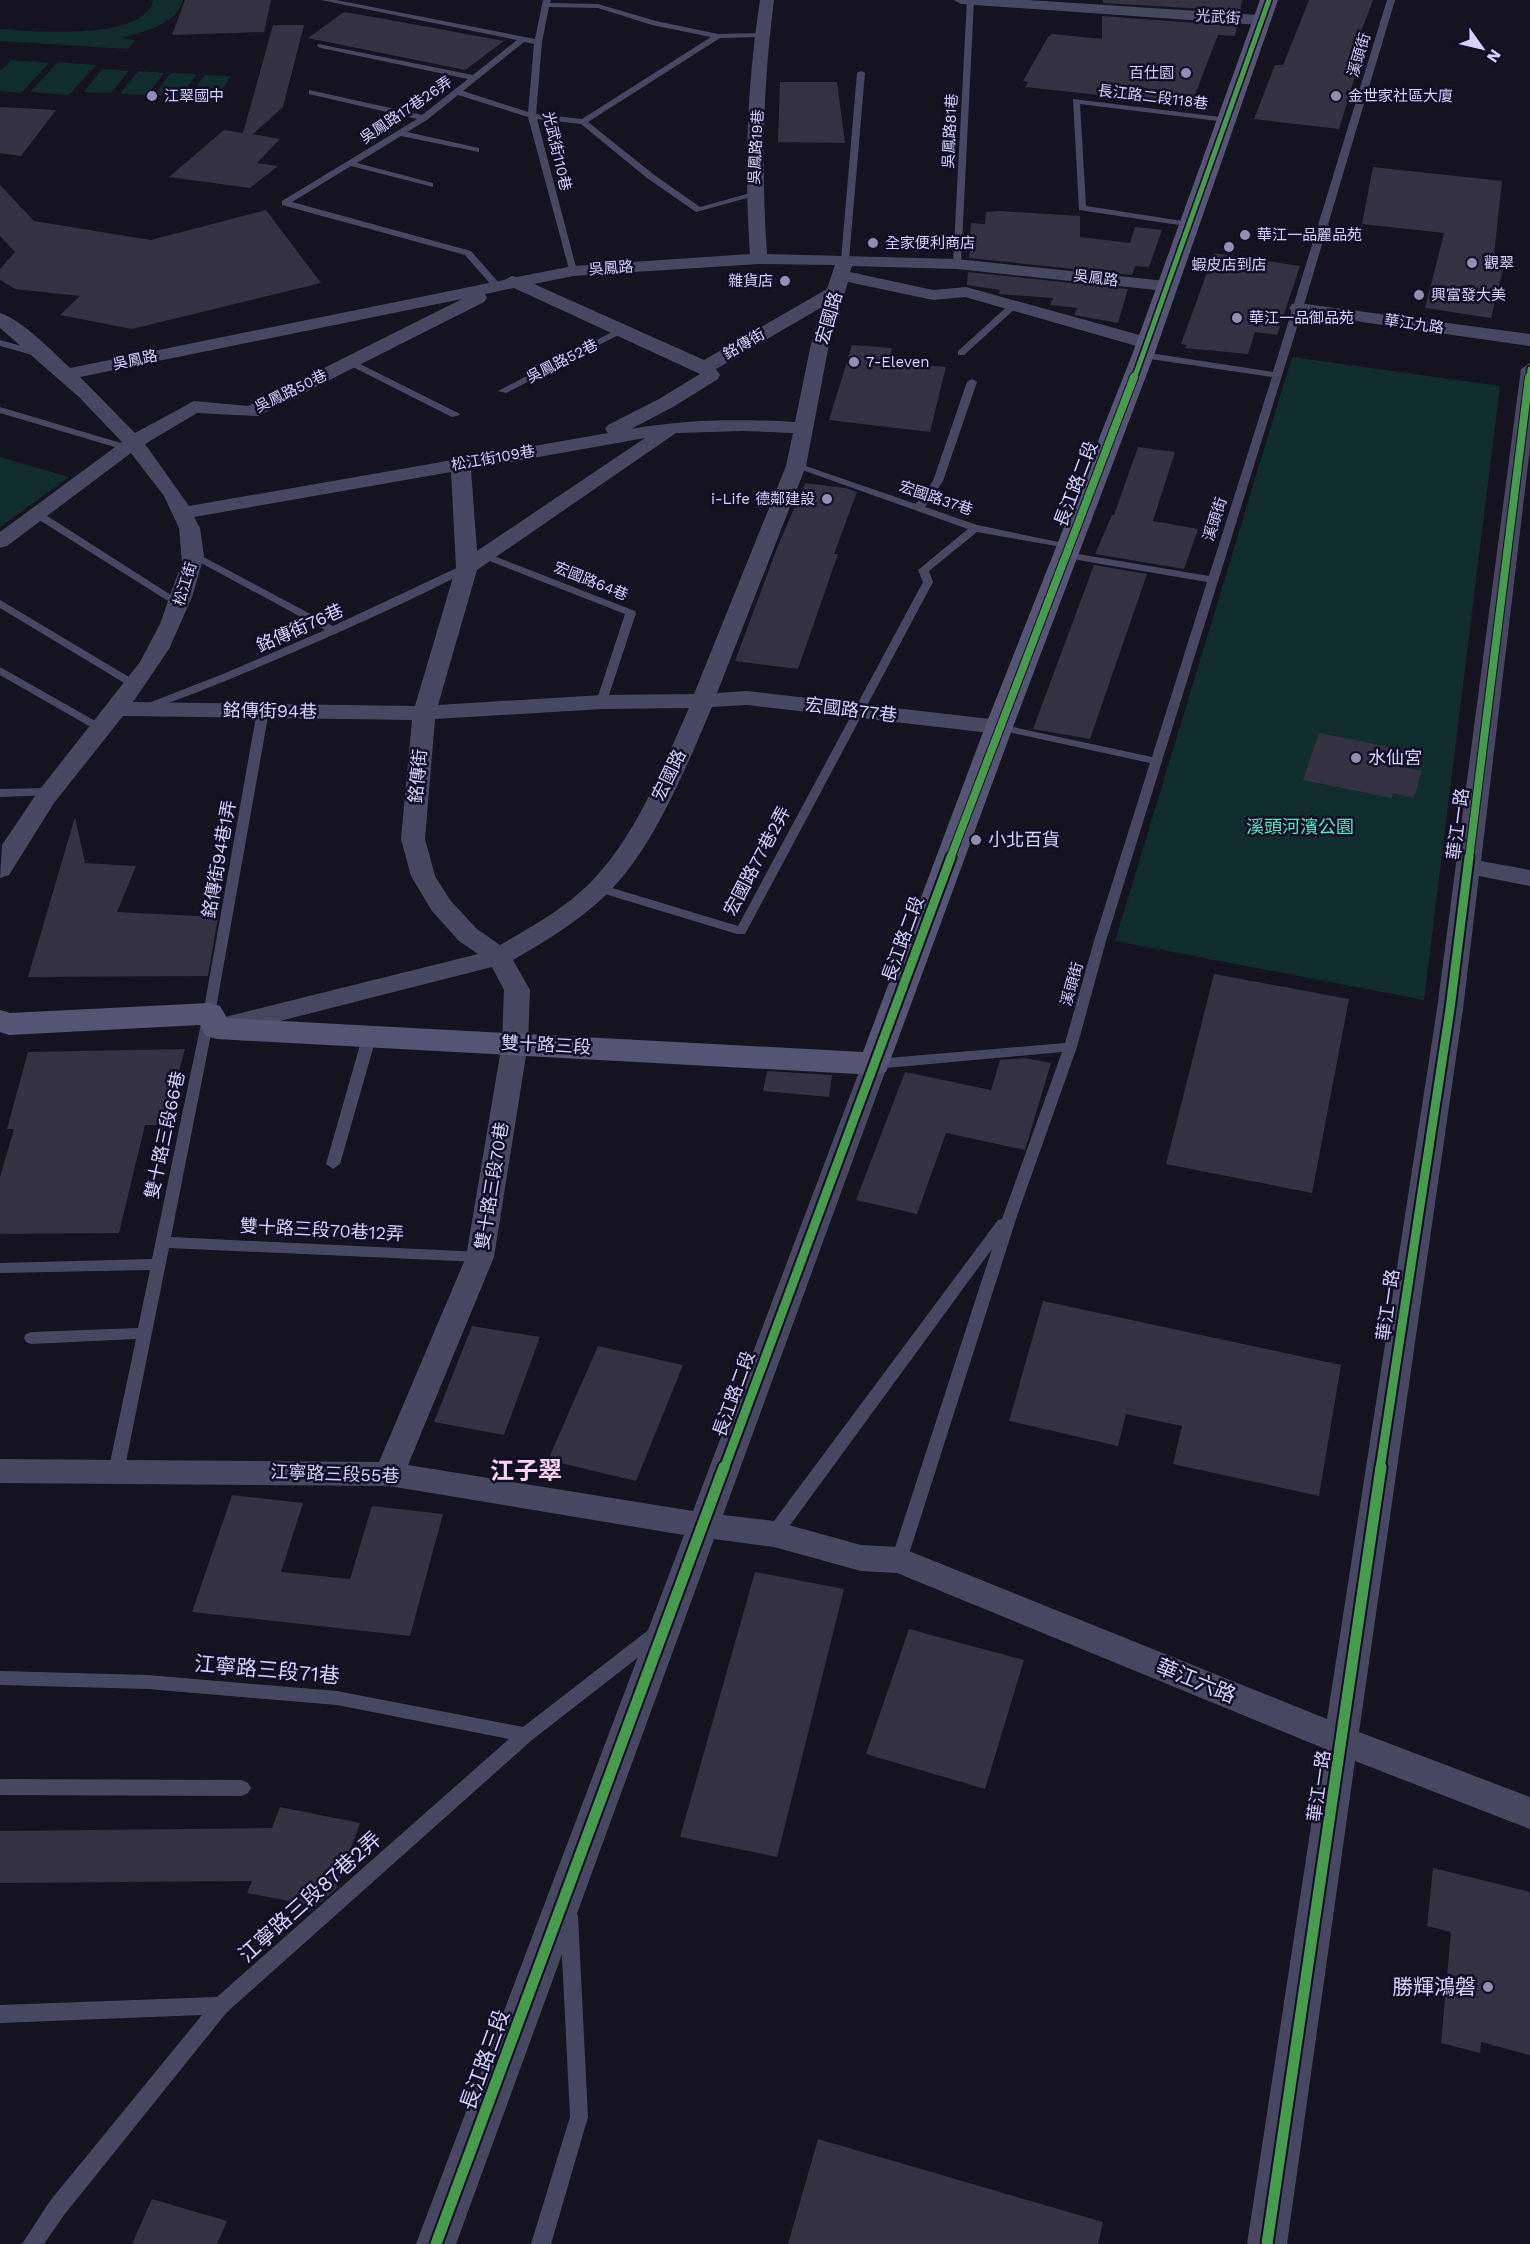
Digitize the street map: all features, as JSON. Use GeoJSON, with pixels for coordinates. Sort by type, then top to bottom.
{"type":"FeatureCollection","features":[{"type":"Feature","properties":{"kind":"street","name":"吳鳳路19巷"},"geometry":{"type":"LineString","coordinates":[[759,259],[754,195],[762,35],[767,0]]}},
{"type":"Feature","properties":{"kind":"street","name":"光武街"},"geometry":{"type":"LineString","coordinates":[[961,0],[1264,10]]}},
{"type":"Feature","properties":{"kind":"street","name":"長江路二段"},"geometry":{"type":"LineString","coordinates":[[567,1889],[999,727],[1145,349],[1264,10]]}},
{"type":"Feature","properties":{"kind":"street","name":"吳鳳路"},"geometry":{"type":"LineString","coordinates":[[66,375],[504,283],[573,271],[759,259],[933,295],[966,292],[1145,349]]}},
{"type":"Feature","properties":{"kind":"street","name":"吳鳳路"},"geometry":{"type":"LineString","coordinates":[[841,275],[957,264],[1166,286]]}},
{"type":"Feature","properties":{"kind":"street","name":"銘傳街"},"geometry":{"type":"LineString","coordinates":[[592,441],[666,403],[711,375],[705,367],[841,275]]}},
{"type":"Feature","properties":{"kind":"street","name":"宏國路"},"geometry":{"type":"LineString","coordinates":[[213,1021],[499,957],[554,925],[599,888],[630,847],[664,791],[703,701],[796,466],[820,344],[841,275]]}},
{"type":"Feature","properties":{"kind":"street","name":"吳鳳路52巷"},"geometry":{"type":"LineString","coordinates":[[504,283],[705,367]]}},
{"type":"Feature","properties":{"kind":"street","name":"吳鳳路50巷"},"geometry":{"type":"LineString","coordinates":[[0,542],[131,445],[194,407],[251,411],[504,283]]}},
{"type":"Feature","properties":{"kind":"street","name":"華江九路"},"geometry":{"type":"LineString","coordinates":[[1298,308],[1530,340]]}},
{"type":"Feature","properties":{"kind":"street","name":"松江街"},"geometry":{"type":"LineString","coordinates":[[0,319],[66,375],[166,483],[185,513],[194,555],[180,604],[167,638],[135,685],[51,792],[0,870]]}},
{"type":"Feature","properties":{"kind":"street","name":"華江一路"},"geometry":{"type":"LineString","coordinates":[[1268,2244],[1469,867],[1530,369]]}},
{"type":"Feature","properties":{"kind":"street"},"geometry":{"type":"LineString","coordinates":[[476,562],[673,427],[666,403]]}},
{"type":"Feature","properties":{"kind":"street","name":"松江街109巷"},"geometry":{"type":"LineString","coordinates":[[185,513],[673,427],[743,425],[804,428]]}},
{"type":"Feature","properties":{"kind":"street","name":"銘傳街"},"geometry":{"type":"LineString","coordinates":[[461,464],[476,562],[424,713],[413,839],[423,876],[441,905],[468,935],[499,957]]}},
{"type":"Feature","properties":{"kind":"street","name":"宏國路77巷"},"geometry":{"type":"LineString","coordinates":[[602,702],[747,698],[999,727]]}},
{"type":"Feature","properties":{"kind":"street","name":"銘傳街94巷"},"geometry":{"type":"LineString","coordinates":[[116,709],[424,713],[602,702]]}},
{"type":"Feature","properties":{"kind":"street"},"geometry":{"type":"LineString","coordinates":[[1469,867],[1530,878]]}},
{"type":"Feature","properties":{"kind":"street","name":"雙十路三段70巷"},"geometry":{"type":"LineString","coordinates":[[389,1474],[480,1257],[515,1042],[517,990],[499,957]]}},
{"type":"Feature","properties":{"kind":"street","name":"雙十路三段"},"geometry":{"type":"LineString","coordinates":[[0,1021],[9,1024],[213,1021],[369,1038],[515,1042],[875,1064]]}},
{"type":"Feature","properties":{"kind":"street","name":"江寧路三段55巷"},"geometry":{"type":"LineString","coordinates":[[0,1471],[389,1474],[703,1525],[774,1534]]}},
{"type":"Feature","properties":{"kind":"street","name":"華江六路"},"geometry":{"type":"LineString","coordinates":[[774,1534],[861,1558],[899,1560],[1343,1741],[1530,1813]]}},
{"type":"Feature","properties":{"kind":"street","name":"長江路三段"},"geometry":{"type":"LineString","coordinates":[[435,2244],[567,1889]]}},
{"type":"Feature","properties":{"kind":"lane"},"geometry":{"type":"LineString","coordinates":[[325,0],[538,42]]}},
{"type":"Feature","properties":{"kind":"lane","name":"吳鳳路81巷"},"geometry":{"type":"LineString","coordinates":[[957,264],[970,0]]}},
{"type":"Feature","properties":{"kind":"lane","name":"溪頭街"},"geometry":{"type":"LineString","coordinates":[[899,1560],[1011,1213],[1070,1047],[1391,0]]}},
{"type":"Feature","properties":{"kind":"lane"},"geometry":{"type":"LineString","coordinates":[[546,3],[598,6],[655,23],[718,36],[762,35]]}},
{"type":"Feature","properties":{"kind":"lane","name":"光武街110巷"},"geometry":{"type":"LineString","coordinates":[[546,3],[538,42],[532,116],[573,271]]}},
{"type":"Feature","properties":{"kind":"lane"},"geometry":{"type":"LineString","coordinates":[[583,122],[718,36]]}},
{"type":"Feature","properties":{"kind":"lane","name":"吳鳳路17巷26弄"},"geometry":{"type":"LineString","coordinates":[[504,283],[468,254],[285,203],[424,118],[523,39]]}},
{"type":"Feature","properties":{"kind":"lane"},"geometry":{"type":"LineString","coordinates":[[321,46],[476,78]]}},
{"type":"Feature","properties":{"kind":"lane"},"geometry":{"type":"LineString","coordinates":[[841,275],[861,73]]}},
{"type":"Feature","properties":{"kind":"lane"},"geometry":{"type":"LineString","coordinates":[[312,92],[424,118]]}},
{"type":"Feature","properties":{"kind":"lane"},"geometry":{"type":"LineString","coordinates":[[458,92],[532,116],[583,122],[650,176],[699,210],[754,195]]}},
{"type":"Feature","properties":{"kind":"lane","name":"長江路二段118巷"},"geometry":{"type":"LineString","coordinates":[[1189,225],[1082,208],[1076,101],[1226,120]]}},
{"type":"Feature","properties":{"kind":"lane"},"geometry":{"type":"LineString","coordinates":[[399,133],[476,150]]}},
{"type":"Feature","properties":{"kind":"lane"},"geometry":{"type":"LineString","coordinates":[[349,163],[430,185]]}},
{"type":"Feature","properties":{"kind":"lane"},"geometry":{"type":"LineString","coordinates":[[961,353],[1013,306]]}},
{"type":"Feature","properties":{"kind":"lane","name":"吳鳳路52巷"},"geometry":{"type":"LineString","coordinates":[[503,391],[621,331]]}},
{"type":"Feature","properties":{"kind":"lane"},"geometry":{"type":"LineString","coordinates":[[0,343],[42,354]]}},
{"type":"Feature","properties":{"kind":"lane"},"geometry":{"type":"LineString","coordinates":[[1145,349],[1276,375]]}},
{"type":"Feature","properties":{"kind":"lane"},"geometry":{"type":"LineString","coordinates":[[350,362],[455,415]]}},
{"type":"Feature","properties":{"kind":"lane"},"geometry":{"type":"LineString","coordinates":[[919,508],[938,481],[972,382]]}},
{"type":"Feature","properties":{"kind":"lane"},"geometry":{"type":"LineString","coordinates":[[0,411],[131,445]]}},
{"type":"Feature","properties":{"kind":"lane","name":"宏國路37巷"},"geometry":{"type":"LineString","coordinates":[[796,466],[975,528],[1068,551],[1212,580]]}},
{"type":"Feature","properties":{"kind":"lane"},"geometry":{"type":"LineString","coordinates":[[37,514],[180,604]]}},
{"type":"Feature","properties":{"kind":"lane"},"geometry":{"type":"LineString","coordinates":[[857,711],[928,582],[923,570],[975,528]]}},
{"type":"Feature","properties":{"kind":"lane"},"geometry":{"type":"LineString","coordinates":[[194,555],[334,631]]}},
{"type":"Feature","properties":{"kind":"lane","name":"銘傳街76巷"},"geometry":{"type":"LineString","coordinates":[[141,710],[223,680],[334,631],[476,562]]}},
{"type":"Feature","properties":{"kind":"lane","name":"宏國路64巷"},"geometry":{"type":"LineString","coordinates":[[476,562],[631,613],[602,702]]}},
{"type":"Feature","properties":{"kind":"lane"},"geometry":{"type":"LineString","coordinates":[[0,603],[135,685]]}},
{"type":"Feature","properties":{"kind":"lane"},"geometry":{"type":"LineString","coordinates":[[0,670],[100,728]]}},
{"type":"Feature","properties":{"kind":"lane","name":"銘傳街94巷1弄"},"geometry":{"type":"LineString","coordinates":[[213,1021],[263,711]]}},
{"type":"Feature","properties":{"kind":"lane","name":"宏國路77巷2弄"},"geometry":{"type":"LineString","coordinates":[[599,888],[741,931],[857,711]]}},
{"type":"Feature","properties":{"kind":"lane"},"geometry":{"type":"LineString","coordinates":[[999,727],[1156,761]]}},
{"type":"Feature","properties":{"kind":"lane"},"geometry":{"type":"LineString","coordinates":[[0,793],[51,792]]}},
{"type":"Feature","properties":{"kind":"lane","name":"雙十路三段66巷"},"geometry":{"type":"LineString","coordinates":[[116,1472],[161,1242],[213,1021]]}},
{"type":"Feature","properties":{"kind":"lane"},"geometry":{"type":"LineString","coordinates":[[333,1164],[369,1038]]}},
{"type":"Feature","properties":{"kind":"lane"},"geometry":{"type":"LineString","coordinates":[[875,1064],[1070,1047]]}},
{"type":"Feature","properties":{"kind":"lane"},"geometry":{"type":"LineString","coordinates":[[774,1534],[1011,1213]]}},
{"type":"Feature","properties":{"kind":"lane","name":"雙十路三段70巷12弄"},"geometry":{"type":"LineString","coordinates":[[161,1242],[480,1257]]}},
{"type":"Feature","properties":{"kind":"lane"},"geometry":{"type":"LineString","coordinates":[[0,1268],[157,1264]]}},
{"type":"Feature","properties":{"kind":"lane"},"geometry":{"type":"LineString","coordinates":[[31,1338],[143,1333]]}},
{"type":"Feature","properties":{"kind":"lane","name":"江寧路三段87巷2弄"},"geometry":{"type":"LineString","coordinates":[[32,2244],[57,2208],[221,2006],[526,1734],[664,1628]]}},
{"type":"Feature","properties":{"kind":"lane","name":"江寧路三段71巷"},"geometry":{"type":"LineString","coordinates":[[0,1678],[148,1682],[337,1698],[526,1734]]}},
{"type":"Feature","properties":{"kind":"lane"},"geometry":{"type":"LineString","coordinates":[[0,1787],[242,1788]]}},
{"type":"Feature","properties":{"kind":"lane"},"geometry":{"type":"LineString","coordinates":[[541,2244],[579,2117],[567,1889]]}},
{"type":"Feature","properties":{"kind":"lane"},"geometry":{"type":"LineString","coordinates":[[0,2014],[221,2006]]}},
{"type":"Feature","properties":{"kind":"green space"},"geometry":{"type":"Polygon","coordinates":[[[153,0],[183,0],[174,15],[158,26],[121,38],[135,40],[128,49],[0,41],[0,29],[85,31],[130,23],[146,13],[153,0]]]}},
{"type":"Feature","properties":{"kind":"green space"},"geometry":{"type":"Polygon","coordinates":[[[11,60],[49,63],[21,93],[0,91],[0,71],[11,60]]]}},
{"type":"Feature","properties":{"kind":"green space"},"geometry":{"type":"Polygon","coordinates":[[[58,62],[96,65],[69,95],[30,92],[58,62]]]}},
{"type":"Feature","properties":{"kind":"green space"},"geometry":{"type":"Polygon","coordinates":[[[102,69],[129,71],[111,93],[84,92],[102,69]]]}},
{"type":"Feature","properties":{"kind":"green space"},"geometry":{"type":"Polygon","coordinates":[[[138,71],[164,73],[147,95],[120,94],[138,71]]]}},
{"type":"Feature","properties":{"kind":"green space"},"geometry":{"type":"Polygon","coordinates":[[[171,73],[197,74],[180,97],[154,95],[171,73]]]}},
{"type":"Feature","properties":{"kind":"green space"},"geometry":{"type":"Polygon","coordinates":[[[205,75],[231,76],[215,99],[188,97],[205,75]]]}},
{"type":"Feature","properties":{"kind":"green space","name":"溪頭河濱公園"},"geometry":{"type":"Polygon","coordinates":[[[1292,357],[1500,386],[1424,1000],[1115,941],[1292,357]]]}},
{"type":"Feature","properties":{"kind":"green space"},"geometry":{"type":"Polygon","coordinates":[[[0,457],[69,477],[0,527],[0,457]]]}},
{"type":"Feature","properties":{"kind":"building"},"geometry":{"type":"Polygon","coordinates":[[[185,0],[271,0],[264,32],[172,35],[185,0]]]}},
{"type":"Feature","properties":{"kind":"building"},"geometry":{"type":"Polygon","coordinates":[[[1103,0],[1242,0],[1240,11],[1103,3],[1103,0]]]}},
{"type":"Feature","properties":{"kind":"building"},"geometry":{"type":"Polygon","coordinates":[[[1309,0],[1373,0],[1346,72],[1356,73],[1339,129],[1254,119],[1275,65],[1283,65],[1309,0]]]}},
{"type":"Feature","properties":{"kind":"building"},"geometry":{"type":"Polygon","coordinates":[[[344,12],[504,41],[465,70],[308,38],[344,12]]]}},
{"type":"Feature","properties":{"kind":"building"},"geometry":{"type":"Polygon","coordinates":[[[1102,16],[1237,26],[1235,36],[1218,35],[1191,105],[1025,87],[1028,82],[1023,81],[1048,37],[1052,34],[1102,39],[1102,16]]]}},
{"type":"Feature","properties":{"kind":"building"},"geometry":{"type":"Polygon","coordinates":[[[273,25],[304,25],[283,107],[253,134],[280,139],[257,163],[278,166],[250,188],[169,177],[224,130],[243,133],[273,25]]]}},
{"type":"Feature","properties":{"kind":"building"},"geometry":{"type":"Polygon","coordinates":[[[780,82],[837,82],[845,143],[778,142],[780,82]]]}},
{"type":"Feature","properties":{"kind":"building"},"geometry":{"type":"Polygon","coordinates":[[[0,107],[56,110],[21,156],[0,153],[0,107]]]}},
{"type":"Feature","properties":{"kind":"building"},"geometry":{"type":"Polygon","coordinates":[[[1373,167],[1502,181],[1494,254],[1506,256],[1491,318],[1425,308],[1444,233],[1362,224],[1373,167]]]}},
{"type":"Feature","properties":{"kind":"building"},"geometry":{"type":"Polygon","coordinates":[[[0,185],[34,221],[151,240],[266,210],[321,283],[132,329],[60,315],[80,296],[15,289],[0,280],[0,269],[15,252],[0,236],[0,185]]]}},
{"type":"Feature","properties":{"kind":"building"},"geometry":{"type":"Polygon","coordinates":[[[986,212],[1080,216],[1080,237],[1130,243],[1135,227],[1162,230],[1149,267],[1135,266],[1132,275],[969,258],[971,223],[985,224],[986,212]]]}},
{"type":"Feature","properties":{"kind":"building"},"geometry":{"type":"Polygon","coordinates":[[[1214,253],[1300,266],[1277,335],[1255,332],[1248,354],[1185,348],[1187,345],[1181,344],[1214,253]]]}},
{"type":"Feature","properties":{"kind":"building"},"geometry":{"type":"Polygon","coordinates":[[[968,272],[1128,289],[1118,323],[1074,315],[1077,308],[1050,305],[1053,298],[999,294],[1000,290],[967,285],[968,272]]]}},
{"type":"Feature","properties":{"kind":"building"},"geometry":{"type":"Polygon","coordinates":[[[852,345],[892,348],[890,356],[911,358],[910,364],[946,367],[930,432],[829,420],[852,345]]]}},
{"type":"Feature","properties":{"kind":"building"},"geometry":{"type":"Polygon","coordinates":[[[1138,447],[1175,452],[1153,521],[1198,529],[1184,569],[1095,554],[1114,515],[1138,447]]]}},
{"type":"Feature","properties":{"kind":"building"},"geometry":{"type":"Polygon","coordinates":[[[805,483],[845,488],[857,492],[834,554],[838,554],[798,669],[735,661],[777,548],[805,483]]]}},
{"type":"Feature","properties":{"kind":"building"},"geometry":{"type":"Polygon","coordinates":[[[1094,565],[1147,574],[1090,739],[1033,729],[1094,565]]]}},
{"type":"Feature","properties":{"kind":"building","name":"水仙宮"},"geometry":{"type":"Polygon","coordinates":[[[1319,733],[1405,750],[1400,767],[1422,771],[1414,798],[1393,793],[1392,798],[1303,780],[1319,733]]]}},
{"type":"Feature","properties":{"kind":"building"},"geometry":{"type":"Polygon","coordinates":[[[75,817],[85,863],[136,866],[117,912],[218,917],[208,976],[28,977],[75,817]]]}},
{"type":"Feature","properties":{"kind":"building"},"geometry":{"type":"Polygon","coordinates":[[[1214,974],[1349,999],[1312,1193],[1166,1164],[1214,974]]]}},
{"type":"Feature","properties":{"kind":"building"},"geometry":{"type":"Polygon","coordinates":[[[185,1049],[164,1125],[145,1125],[119,1233],[0,1234],[0,1177],[14,1129],[7,1129],[28,1052],[185,1049]]]}},
{"type":"Feature","properties":{"kind":"building"},"geometry":{"type":"Polygon","coordinates":[[[1024,1058],[1051,1063],[1025,1150],[946,1133],[917,1214],[856,1200],[905,1072],[991,1090],[1000,1060],[1024,1058]]]}},
{"type":"Feature","properties":{"kind":"building"},"geometry":{"type":"Polygon","coordinates":[[[767,1071],[832,1075],[829,1097],[763,1091],[767,1071]]]}},
{"type":"Feature","properties":{"kind":"building"},"geometry":{"type":"Polygon","coordinates":[[[1043,1301],[1341,1365],[1319,1496],[1173,1464],[1182,1426],[1126,1414],[1118,1446],[1009,1421],[1043,1301]]]}},
{"type":"Feature","properties":{"kind":"building"},"geometry":{"type":"Polygon","coordinates":[[[472,1326],[540,1337],[504,1435],[434,1422],[472,1326]]]}},
{"type":"Feature","properties":{"kind":"building"},"geometry":{"type":"Polygon","coordinates":[[[598,1346],[683,1365],[636,1481],[548,1460],[598,1346]]]}},
{"type":"Feature","properties":{"kind":"building"},"geometry":{"type":"Polygon","coordinates":[[[232,1495],[303,1503],[281,1572],[350,1579],[372,1506],[443,1514],[410,1636],[192,1612],[232,1495]]]}},
{"type":"Feature","properties":{"kind":"building"},"geometry":{"type":"Polygon","coordinates":[[[755,1572],[844,1589],[777,1857],[680,1837],[755,1572]]]}},
{"type":"Feature","properties":{"kind":"building"},"geometry":{"type":"Polygon","coordinates":[[[909,1629],[1024,1660],[985,1789],[866,1754],[909,1629]]]}},
{"type":"Feature","properties":{"kind":"building"},"geometry":{"type":"Polygon","coordinates":[[[280,1807],[360,1823],[336,1889],[316,1906],[247,1893],[252,1881],[0,1883],[0,1831],[272,1828],[280,1807]]]}},
{"type":"Feature","properties":{"kind":"building","name":"勝輝鴻磐"},"geometry":{"type":"Polygon","coordinates":[[[1433,1868],[1530,1892],[1530,2055],[1481,2042],[1480,2053],[1441,2043],[1451,1932],[1427,1926],[1433,1868]]]}},
{"type":"Feature","properties":{"kind":"building"},"geometry":{"type":"Polygon","coordinates":[[[818,2139],[1103,2222],[1098,2244],[788,2244],[818,2139]]]}},
{"type":"Feature","properties":{"kind":"building"},"geometry":{"type":"Polygon","coordinates":[[[152,2199],[227,2221],[217,2244],[132,2244],[152,2199]]]}},
{"type":"Feature","properties":{"kind":"cycle path"},"geometry":{"type":"LineString","coordinates":[[436,2244],[999,727],[1143,355],[1269,0]]}},
{"type":"Feature","properties":{"kind":"cycle path"},"geometry":{"type":"LineString","coordinates":[[1267,2244],[1450,1009],[1530,369]]}},
{"type":"Feature","properties":{"kind":"place","name":"百仕園"},"geometry":{"type":"Point","coordinates":[1186,73]}},
{"type":"Feature","properties":{"kind":"place","name":"江翠國中"},"geometry":{"type":"Point","coordinates":[152,96]}},
{"type":"Feature","properties":{"kind":"place","name":"金世家社區大廈"},"geometry":{"type":"Point","coordinates":[1336,96]}},
{"type":"Feature","properties":{"kind":"place","name":"華江一品麗品苑"},"geometry":{"type":"Point","coordinates":[1245,235]}},
{"type":"Feature","properties":{"kind":"place","name":"全家便利商店"},"geometry":{"type":"Point","coordinates":[873,243]}},
{"type":"Feature","properties":{"kind":"place","name":"蝦皮店到店"},"geometry":{"type":"Point","coordinates":[1229,247]}},
{"type":"Feature","properties":{"kind":"place","name":"觀翠"},"geometry":{"type":"Point","coordinates":[1472,263]}},
{"type":"Feature","properties":{"kind":"place","name":"雜貨店"},"geometry":{"type":"Point","coordinates":[785,281]}},
{"type":"Feature","properties":{"kind":"place","name":"興富發大美"},"geometry":{"type":"Point","coordinates":[1419,295]}},
{"type":"Feature","properties":{"kind":"place","name":"華江一品御品苑"},"geometry":{"type":"Point","coordinates":[1237,318]}},
{"type":"Feature","properties":{"kind":"place","name":"7-Eleven"},"geometry":{"type":"Point","coordinates":[854,362]}},
{"type":"Feature","properties":{"kind":"place","name":"i-Life 德鄰建設"},"geometry":{"type":"Point","coordinates":[827,499]}},
{"type":"Feature","properties":{"kind":"place","name":"水仙宮"},"geometry":{"type":"Point","coordinates":[1356,758]}},
{"type":"Feature","properties":{"kind":"place","name":"小北百貨"},"geometry":{"type":"Point","coordinates":[976,840]}},
{"type":"Feature","properties":{"kind":"place","name":"勝輝鴻磐"},"geometry":{"type":"Point","coordinates":[1488,1987]}},
{"type":"Feature","properties":{"kind":"district","name":"江子翠"},"geometry":{"type":"Point","coordinates":[526,1471]}}]}
